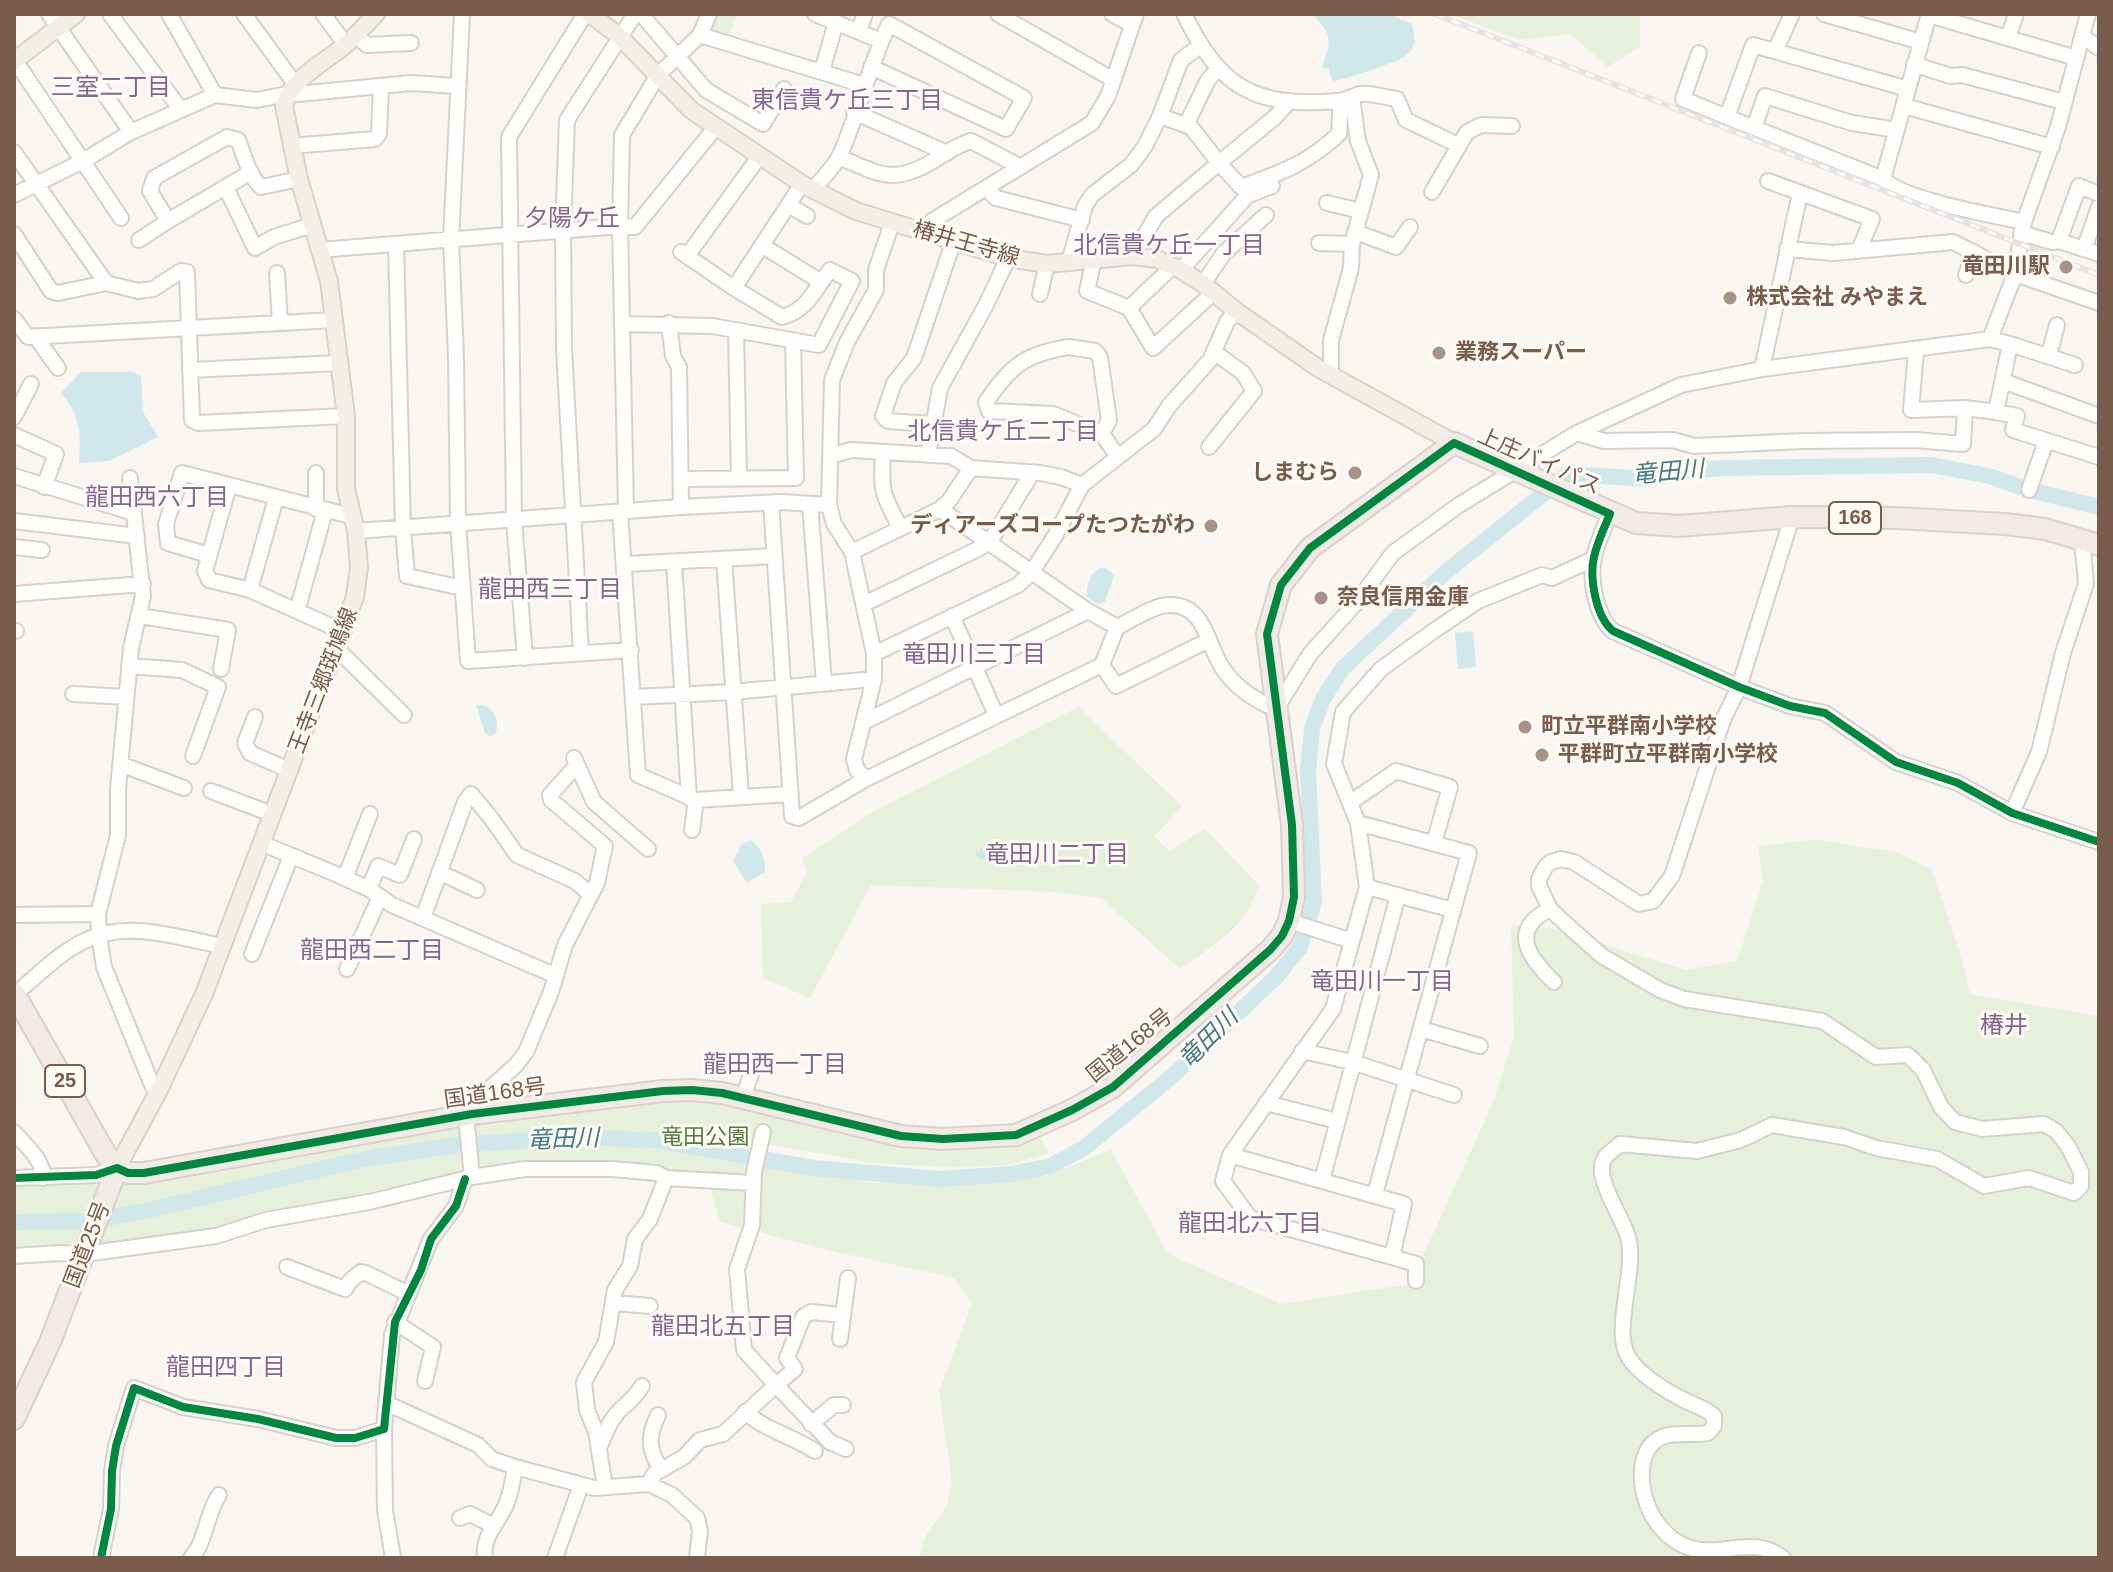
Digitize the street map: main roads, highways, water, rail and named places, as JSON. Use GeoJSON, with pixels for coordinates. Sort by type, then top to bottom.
{"type":"FeatureCollection","features":[{"type":"Feature","properties":{"kind":"highway","name":"上庄バイパス"},"geometry":{"type":"LineString","coordinates":[[1454,443],[1636,523],[1662,527],[1792,517],[2005,524],[2045,529],[2090,543]]}},
{"type":"Feature","properties":{"kind":"highway","name":"国道168号"},"geometry":{"type":"LineString","coordinates":[[117,1168],[128,1173],[144,1173],[470,1116],[663,1091],[692,1090],[743,1098],[901,1136],[943,1139],[1016,1135],[1072,1110],[1113,1087],[1270,950],[1295,924],[1292,825],[1267,634],[1281,585],[1310,548],[1454,443]]}},
{"type":"Feature","properties":{"kind":"highway","name":"25"},"geometry":{"type":"LineString","coordinates":[[14,994],[105,1153],[117,1168]]}},
{"type":"Feature","properties":{"kind":"highway","name":"国道25号"},"geometry":{"type":"LineString","coordinates":[[14,1419],[50,1342],[117,1168]]}},
{"type":"Feature","properties":{"kind":"main road"},"geometry":{"type":"LineString","coordinates":[[14,60],[53,21],[76,14]]}},
{"type":"Feature","properties":{"kind":"main road","name":"王寺三郷斑鳩線"},"geometry":{"type":"LineString","coordinates":[[117,1168],[158,1092],[223,946],[344,632],[357,582],[359,567],[354,524],[346,489],[346,416],[329,281],[299,179],[284,106],[290,90],[376,14]]}},
{"type":"Feature","properties":{"kind":"main road","name":"椿井王寺線"},"geometry":{"type":"LineString","coordinates":[[588,14],[619,36],[676,97],[715,128],[808,187],[856,211],[1008,258],[1047,264],[1133,256],[1157,259],[1208,288],[1236,311],[1331,376],[1454,443]]}},
{"type":"Feature","properties":{"kind":"water"},"geometry":{"type":"Polygon","coordinates":[[[1312,14],[1389,14],[1412,24],[1413,45],[1404,57],[1334,81],[1329,69],[1322,67],[1329,39],[1324,27],[1312,14]]]}},
{"type":"Feature","properties":{"kind":"water"},"geometry":{"type":"Polygon","coordinates":[[[81,372],[133,372],[141,376],[143,412],[158,437],[109,461],[79,463],[76,418],[61,393],[81,372]]]}},
{"type":"Feature","properties":{"kind":"water"},"geometry":{"type":"Polygon","coordinates":[[[1104,567],[1114,575],[1105,602],[1097,604],[1087,597],[1087,587],[1093,574],[1104,567]]]}},
{"type":"Feature","properties":{"kind":"water"},"geometry":{"type":"Polygon","coordinates":[[[1473,631],[1476,667],[1458,669],[1455,633],[1473,631]]]}},
{"type":"Feature","properties":{"kind":"water"},"geometry":{"type":"Polygon","coordinates":[[[476,705],[482,705],[494,713],[496,733],[490,736],[485,733],[476,705]]]}},
{"type":"Feature","properties":{"kind":"water"},"geometry":{"type":"Polygon","coordinates":[[[751,840],[762,854],[765,872],[747,883],[733,861],[741,845],[751,840]]]}},
{"type":"Feature","properties":{"kind":"water"},"geometry":{"type":"Polygon","coordinates":[[[985,844],[1005,860],[1002,863],[974,855],[985,844]]]}},
{"type":"Feature","properties":{"kind":"waterway","name":"竜田川"},"geometry":{"type":"LineString","coordinates":[[14,1222],[89,1221],[141,1212],[364,1159],[458,1145],[586,1137],[662,1141],[813,1168],[940,1179],[1013,1174],[1050,1166],[1084,1148],[1170,1078],[1277,976],[1300,947],[1314,902],[1308,771],[1312,729],[1323,699],[1343,668],[1447,571],[1568,474],[1649,479],[1722,468],[1931,465],[1989,476],[2029,490],[2099,507]]}},
{"type":"Feature","properties":{"kind":"railway"},"geometry":{"type":"LineString","coordinates":[[1435,14],[2099,275]]}},
{"type":"Feature","properties":{"kind":"place","name":"竜田川駅"},"geometry":{"type":"Point","coordinates":[2066,267]}},
{"type":"Feature","properties":{"kind":"place","name":"株式会社 みやまえ"},"geometry":{"type":"Point","coordinates":[1730,298]}},
{"type":"Feature","properties":{"kind":"place","name":"業務スーパー"},"geometry":{"type":"Point","coordinates":[1439,353]}},
{"type":"Feature","properties":{"kind":"place","name":"しまむら"},"geometry":{"type":"Point","coordinates":[1355,473]}},
{"type":"Feature","properties":{"kind":"place","name":"ディアーズコープたつたがわ"},"geometry":{"type":"Point","coordinates":[1211,526]}},
{"type":"Feature","properties":{"kind":"place","name":"奈良信用金庫"},"geometry":{"type":"Point","coordinates":[1321,598]}},
{"type":"Feature","properties":{"kind":"place","name":"町立平群南小学校"},"geometry":{"type":"Point","coordinates":[1525,727]}},
{"type":"Feature","properties":{"kind":"place","name":"平群町立平群南小学校"},"geometry":{"type":"Point","coordinates":[1542,755]}},
{"type":"Feature","properties":{"kind":"district","name":"三室二丁目"},"geometry":{"type":"Point","coordinates":[111,88]}},
{"type":"Feature","properties":{"kind":"district","name":"東信貴ケ丘三丁目"},"geometry":{"type":"Point","coordinates":[847,101]}},
{"type":"Feature","properties":{"kind":"district","name":"夕陽ケ丘"},"geometry":{"type":"Point","coordinates":[572,219]}},
{"type":"Feature","properties":{"kind":"district","name":"北信貴ケ丘一丁目"},"geometry":{"type":"Point","coordinates":[1169,246]}},
{"type":"Feature","properties":{"kind":"district","name":"北信貴ケ丘二丁目"},"geometry":{"type":"Point","coordinates":[1003,432]}},
{"type":"Feature","properties":{"kind":"district","name":"龍田西六丁目"},"geometry":{"type":"Point","coordinates":[157,498]}},
{"type":"Feature","properties":{"kind":"district","name":"龍田西三丁目"},"geometry":{"type":"Point","coordinates":[550,590]}},
{"type":"Feature","properties":{"kind":"district","name":"竜田川三丁目"},"geometry":{"type":"Point","coordinates":[974,655]}},
{"type":"Feature","properties":{"kind":"district","name":"竜田川二丁目"},"geometry":{"type":"Point","coordinates":[1057,855]}},
{"type":"Feature","properties":{"kind":"district","name":"龍田西二丁目"},"geometry":{"type":"Point","coordinates":[372,951]}},
{"type":"Feature","properties":{"kind":"district","name":"竜田川一丁目"},"geometry":{"type":"Point","coordinates":[1382,982]}},
{"type":"Feature","properties":{"kind":"district","name":"椿井"},"geometry":{"type":"Point","coordinates":[2004,1026]}},
{"type":"Feature","properties":{"kind":"district","name":"龍田西一丁目"},"geometry":{"type":"Point","coordinates":[775,1065]}},
{"type":"Feature","properties":{"kind":"district","name":"龍田北六丁目"},"geometry":{"type":"Point","coordinates":[1250,1224]}},
{"type":"Feature","properties":{"kind":"district","name":"龍田北五丁目"},"geometry":{"type":"Point","coordinates":[723,1327]}},
{"type":"Feature","properties":{"kind":"district","name":"龍田四丁目"},"geometry":{"type":"Point","coordinates":[226,1368]}},
{"type":"Feature","properties":{"kind":"park label","name":"竜田公園"},"geometry":{"type":"Point","coordinates":[705,1138]}}]}
